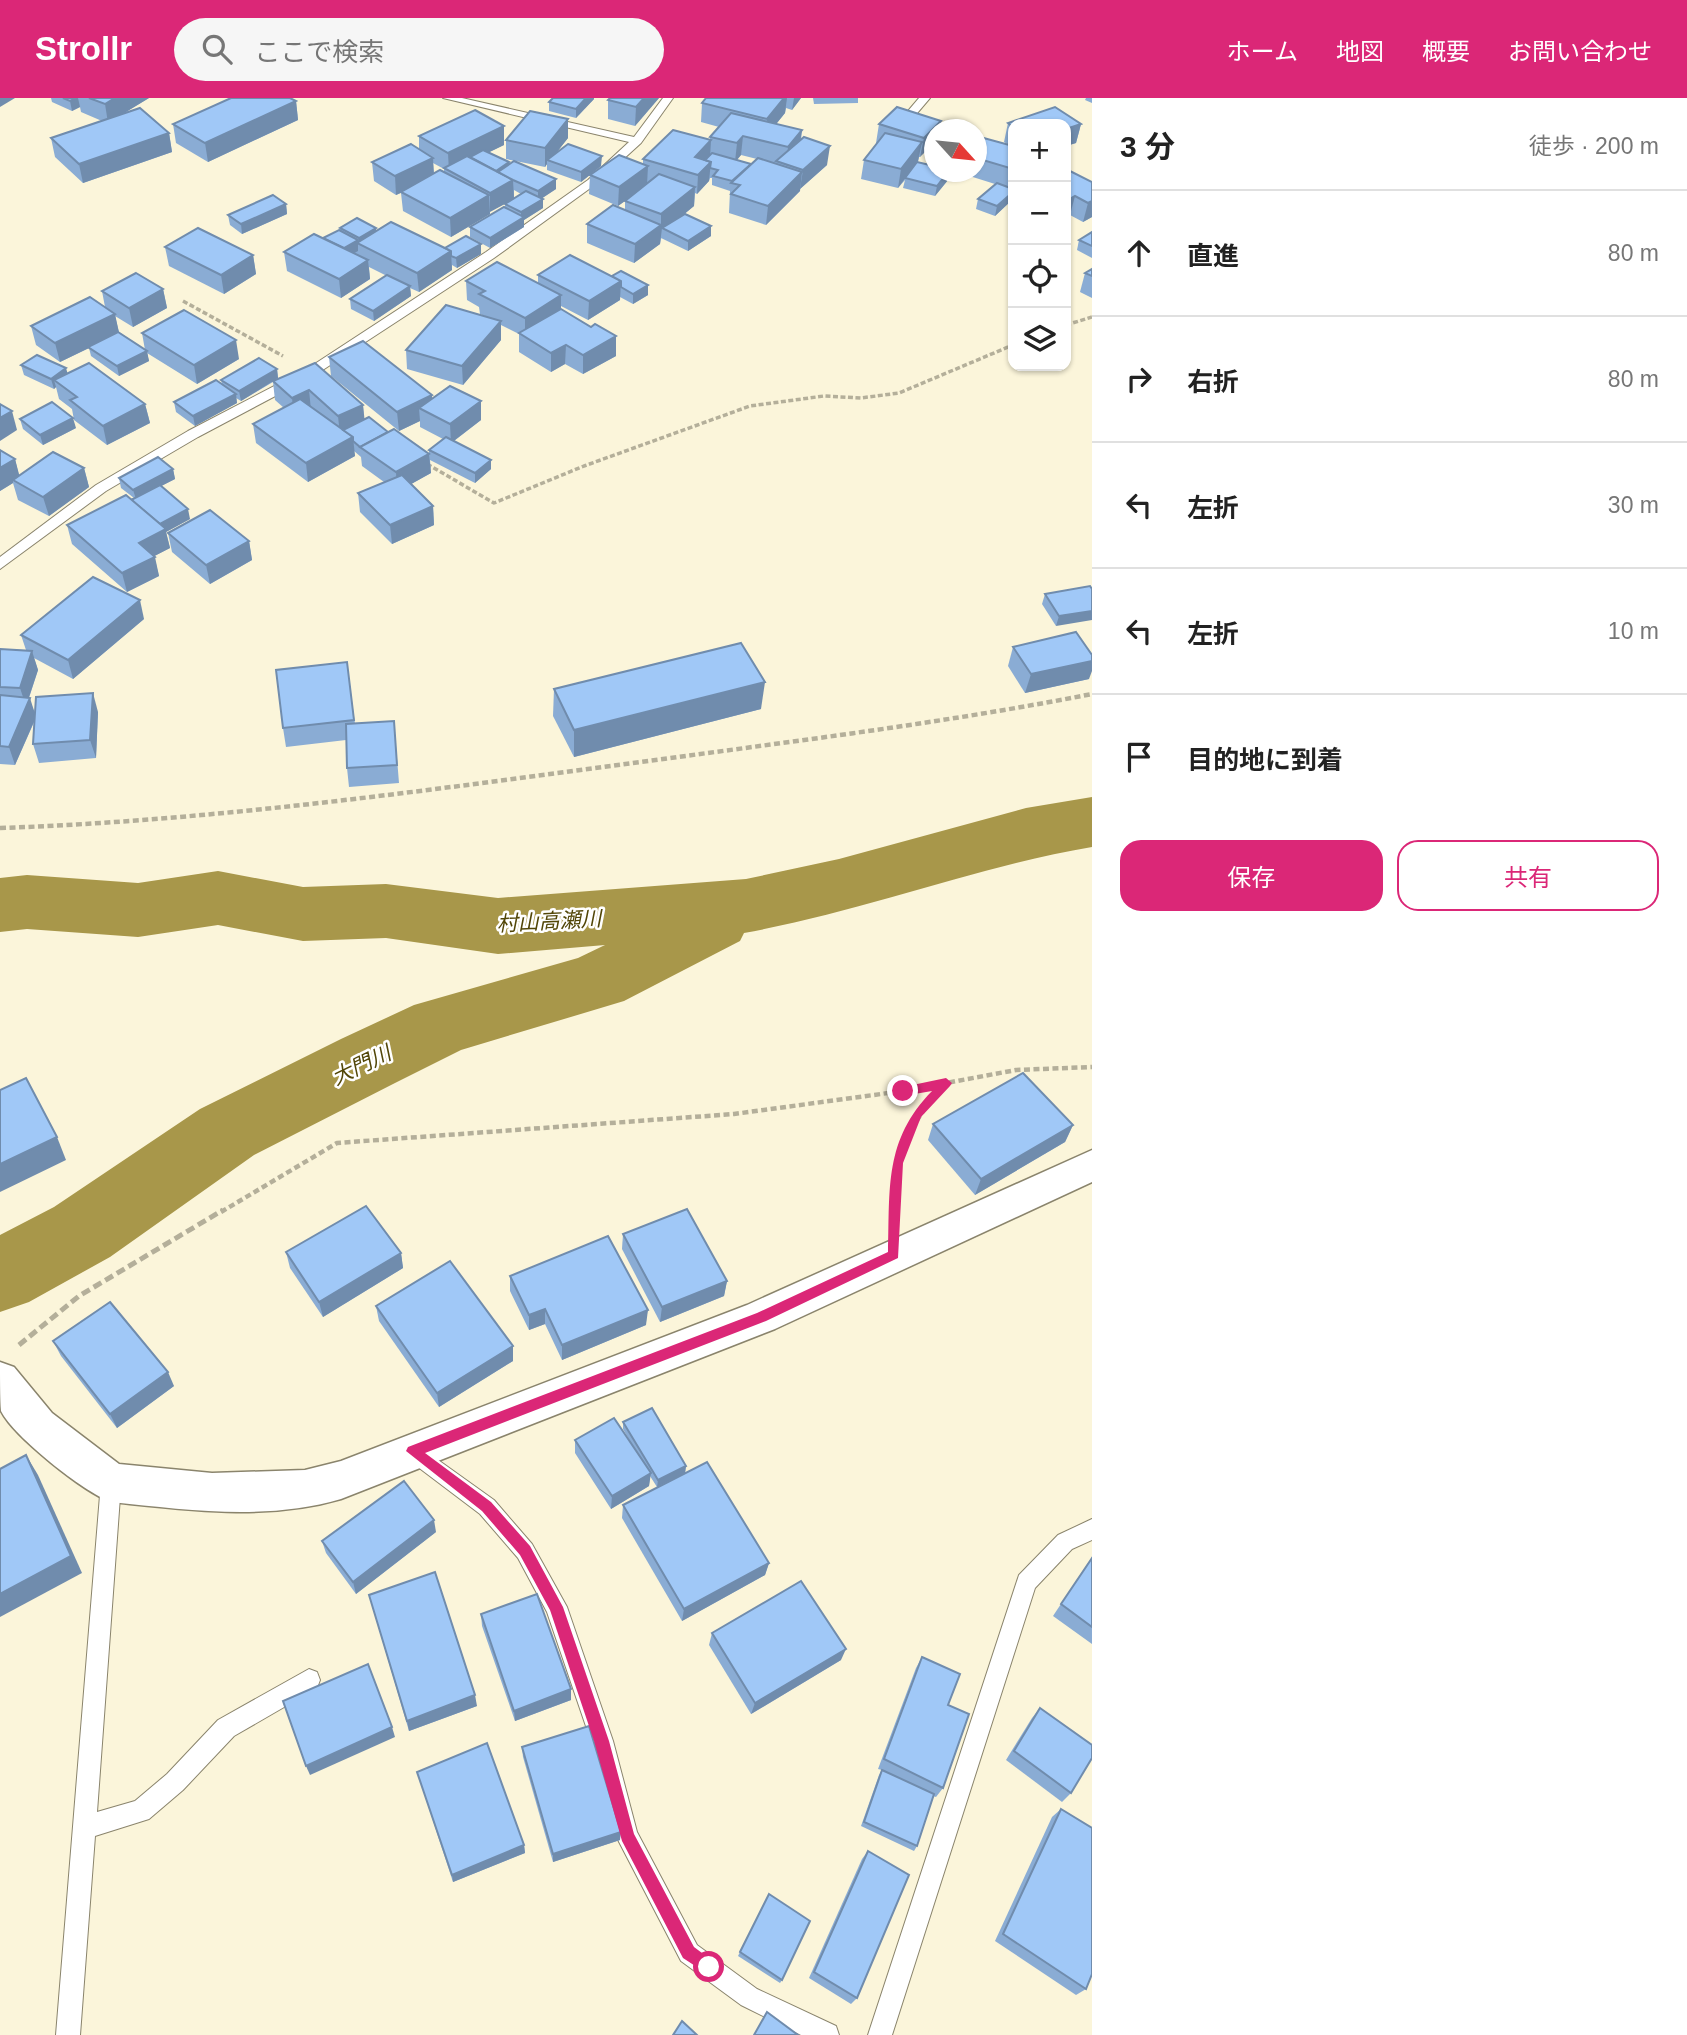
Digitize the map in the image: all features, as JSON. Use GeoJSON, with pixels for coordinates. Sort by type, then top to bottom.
{"type":"FeatureCollection","features":[{"type":"Feature","properties":{"kind":"street"},"geometry":{"type":"LineString","coordinates":[[5,1366],[38,1426],[111,1483],[212,1493],[305,1490],[341,1480],[761,1317],[1092,1165]]}},
{"type":"Feature","properties":{"kind":"lane"},"geometry":{"type":"LineString","coordinates":[[448,98],[637,141]]}},
{"type":"Feature","properties":{"kind":"lane"},"geometry":{"type":"LineString","coordinates":[[0,564],[101,488],[193,434],[311,372],[490,255],[592,182],[637,141],[667,98]]}},
{"type":"Feature","properties":{"kind":"lane"},"geometry":{"type":"LineString","coordinates":[[924,132],[914,129],[907,118],[925,98]]}},
{"type":"Feature","properties":{"kind":"lane"},"geometry":{"type":"LineString","coordinates":[[413,1451],[486,1507],[525,1551],[544,1585],[556,1607],[597,1728],[627,1836],[689,1953],[749,1997],[827,2035]]}},
{"type":"Feature","properties":{"kind":"lane"},"geometry":{"type":"LineString","coordinates":[[68,2035],[111,1483]]}},
{"type":"Feature","properties":{"kind":"lane"},"geometry":{"type":"LineString","coordinates":[[880,2035],[1026,1582],[1065,1542],[1092,1529]]}},
{"type":"Feature","properties":{"kind":"lane"},"geometry":{"type":"LineString","coordinates":[[85,1826],[141,1811],[175,1782],[226,1728],[309,1680]]}},
{"type":"Feature","properties":{"kind":"path"},"geometry":{"type":"LineString","coordinates":[[183,301],[311,372]]}},
{"type":"Feature","properties":{"kind":"path"},"geometry":{"type":"LineString","coordinates":[[1071,323],[1092,317]]}},
{"type":"Feature","properties":{"kind":"path"},"geometry":{"type":"LineString","coordinates":[[424,462],[494,503],[584,466],[750,406],[824,396],[861,398],[900,393],[1008,347]]}},
{"type":"Feature","properties":{"kind":"path"},"geometry":{"type":"LineString","coordinates":[[0,828],[91,825],[313,806],[980,716],[1092,694]]}},
{"type":"Feature","properties":{"kind":"path"},"geometry":{"type":"LineString","coordinates":[[5,1366],[79,1296],[337,1143],[428,1134],[609,1125],[734,1114],[1016,1070],[1092,1067]]}},
{"type":"Feature","properties":{"kind":"path"},"geometry":{"type":"LineString","coordinates":[[894,1255],[897,1163],[916,1114],[946,1083]]}},
{"type":"Feature","properties":{"kind":"building"},"geometry":{"type":"Polygon","coordinates":[[[89,98],[115,98],[105,104],[89,98]]]}},
{"type":"Feature","properties":{"kind":"building"},"geometry":{"type":"Polygon","coordinates":[[[231,98],[290,98],[296,101],[205,143],[173,124],[231,98]]]}},
{"type":"Feature","properties":{"kind":"building"},"geometry":{"type":"Polygon","coordinates":[[[553,98],[586,98],[576,109],[549,102],[553,98]]]}},
{"type":"Feature","properties":{"kind":"building"},"geometry":{"type":"Polygon","coordinates":[[[644,98],[636,107],[608,100],[644,98]]]}},
{"type":"Feature","properties":{"kind":"building"},"geometry":{"type":"Polygon","coordinates":[[[706,98],[784,98],[767,119],[702,103],[706,98]]]}},
{"type":"Feature","properties":{"kind":"building"},"geometry":{"type":"Polygon","coordinates":[[[897,107],[935,119],[924,119],[924,138],[879,124],[897,107]]]}},
{"type":"Feature","properties":{"kind":"building"},"geometry":{"type":"Polygon","coordinates":[[[1055,107],[1081,124],[1071,127],[1071,119],[1020,119],[1055,107]]]}},
{"type":"Feature","properties":{"kind":"building"},"geometry":{"type":"Polygon","coordinates":[[[140,108],[169,133],[79,164],[51,138],[140,108]]]}},
{"type":"Feature","properties":{"kind":"building"},"geometry":{"type":"Polygon","coordinates":[[[475,110],[504,126],[448,153],[419,136],[475,110]]]}},
{"type":"Feature","properties":{"kind":"building"},"geometry":{"type":"Polygon","coordinates":[[[530,111],[568,119],[545,148],[506,140],[530,111]]]}},
{"type":"Feature","properties":{"kind":"building"},"geometry":{"type":"Polygon","coordinates":[[[731,113],[802,130],[788,147],[743,136],[737,143],[710,137],[731,113]]]}},
{"type":"Feature","properties":{"kind":"building"},"geometry":{"type":"Polygon","coordinates":[[[673,130],[711,140],[695,157],[711,162],[698,175],[643,159],[673,130]]]}},
{"type":"Feature","properties":{"kind":"building"},"geometry":{"type":"Polygon","coordinates":[[[885,133],[922,142],[901,169],[864,160],[885,133]]]}},
{"type":"Feature","properties":{"kind":"building"},"geometry":{"type":"Polygon","coordinates":[[[804,137],[830,146],[803,170],[776,161],[804,137]]]}},
{"type":"Feature","properties":{"kind":"building"},"geometry":{"type":"Polygon","coordinates":[[[987,139],[1008,145],[1008,168],[987,161],[987,139]]]}},
{"type":"Feature","properties":{"kind":"building"},"geometry":{"type":"Polygon","coordinates":[[[411,144],[433,158],[395,176],[372,162],[411,144]]]}},
{"type":"Feature","properties":{"kind":"building"},"geometry":{"type":"Polygon","coordinates":[[[568,144],[602,156],[581,172],[547,160],[568,144]]]}},
{"type":"Feature","properties":{"kind":"building"},"geometry":{"type":"Polygon","coordinates":[[[483,150],[509,162],[496,171],[470,157],[483,150]]]}},
{"type":"Feature","properties":{"kind":"building"},"geometry":{"type":"Polygon","coordinates":[[[712,153],[751,164],[732,181],[713,176],[718,170],[710,168],[711,162],[705,160],[712,153]]]}},
{"type":"Feature","properties":{"kind":"building"},"geometry":{"type":"Polygon","coordinates":[[[619,155],[648,166],[619,187],[590,175],[619,155]]]}},
{"type":"Feature","properties":{"kind":"building"},"geometry":{"type":"Polygon","coordinates":[[[467,156],[513,180],[490,193],[444,168],[467,156]]]}},
{"type":"Feature","properties":{"kind":"building"},"geometry":{"type":"Polygon","coordinates":[[[758,158],[802,172],[768,206],[731,194],[740,185],[731,183],[758,158]]]}},
{"type":"Feature","properties":{"kind":"building"},"geometry":{"type":"Polygon","coordinates":[[[514,161],[556,179],[538,191],[498,172],[514,161]]]}},
{"type":"Feature","properties":{"kind":"building"},"geometry":{"type":"Polygon","coordinates":[[[917,162],[924,164],[924,182],[940,182],[937,186],[905,178],[917,162]]]}},
{"type":"Feature","properties":{"kind":"building"},"geometry":{"type":"Polygon","coordinates":[[[440,170],[489,195],[450,218],[401,192],[440,170]]]}},
{"type":"Feature","properties":{"kind":"building"},"geometry":{"type":"Polygon","coordinates":[[[1071,172],[1092,182],[1092,201],[1088,203],[1075,196],[1071,198],[1071,172]]]}},
{"type":"Feature","properties":{"kind":"building"},"geometry":{"type":"Polygon","coordinates":[[[659,174],[695,187],[661,214],[625,201],[659,174]]]}},
{"type":"Feature","properties":{"kind":"building"},"geometry":{"type":"Polygon","coordinates":[[[997,183],[1008,187],[1008,196],[997,206],[978,199],[997,183]]]}},
{"type":"Feature","properties":{"kind":"building"},"geometry":{"type":"Polygon","coordinates":[[[526,191],[543,199],[521,212],[505,204],[526,191]]]}},
{"type":"Feature","properties":{"kind":"building"},"geometry":{"type":"Polygon","coordinates":[[[273,195],[286,204],[241,224],[228,215],[273,195]]]}},
{"type":"Feature","properties":{"kind":"building"},"geometry":{"type":"Polygon","coordinates":[[[613,205],[661,225],[635,244],[587,224],[613,205]]]}},
{"type":"Feature","properties":{"kind":"building"},"geometry":{"type":"Polygon","coordinates":[[[504,207],[524,217],[490,238],[470,227],[504,207]]]}},
{"type":"Feature","properties":{"kind":"building"},"geometry":{"type":"Polygon","coordinates":[[[685,214],[711,226],[688,241],[662,228],[685,214]]]}},
{"type":"Feature","properties":{"kind":"building"},"geometry":{"type":"Polygon","coordinates":[[[357,218],[376,228],[359,238],[340,228],[357,218]]]}},
{"type":"Feature","properties":{"kind":"building"},"geometry":{"type":"Polygon","coordinates":[[[391,222],[451,251],[417,273],[357,243],[391,222]]]}},
{"type":"Feature","properties":{"kind":"building"},"geometry":{"type":"Polygon","coordinates":[[[198,228],[253,255],[221,275],[165,247],[198,228]]]}},
{"type":"Feature","properties":{"kind":"building"},"geometry":{"type":"Polygon","coordinates":[[[339,230],[358,240],[344,248],[323,238],[339,230]]]}},
{"type":"Feature","properties":{"kind":"building"},"geometry":{"type":"Polygon","coordinates":[[[1092,232],[1092,246],[1079,240],[1092,232]]]}},
{"type":"Feature","properties":{"kind":"building"},"geometry":{"type":"Polygon","coordinates":[[[314,234],[368,260],[339,279],[284,252],[314,234]]]}},
{"type":"Feature","properties":{"kind":"building"},"geometry":{"type":"Polygon","coordinates":[[[466,236],[481,244],[456,258],[451,256],[451,251],[445,248],[466,236]]]}},
{"type":"Feature","properties":{"kind":"building"},"geometry":{"type":"Polygon","coordinates":[[[570,255],[621,281],[589,301],[538,275],[570,255]]]}},
{"type":"Feature","properties":{"kind":"building"},"geometry":{"type":"Polygon","coordinates":[[[497,262],[561,295],[525,318],[479,294],[485,291],[466,281],[497,262]]]}},
{"type":"Feature","properties":{"kind":"building"},"geometry":{"type":"Polygon","coordinates":[[[621,271],[648,285],[633,294],[621,287],[621,281],[612,276],[621,271]]]}},
{"type":"Feature","properties":{"kind":"building"},"geometry":{"type":"Polygon","coordinates":[[[136,273],[163,289],[129,308],[102,291],[136,273]]]}},
{"type":"Feature","properties":{"kind":"building"},"geometry":{"type":"Polygon","coordinates":[[[387,275],[410,286],[373,311],[350,299],[387,275]]]}},
{"type":"Feature","properties":{"kind":"building"},"geometry":{"type":"Polygon","coordinates":[[[90,297],[115,314],[55,343],[31,326],[90,297]]]}},
{"type":"Feature","properties":{"kind":"building"},"geometry":{"type":"Polygon","coordinates":[[[446,305],[501,321],[462,366],[406,350],[446,305]]]}},
{"type":"Feature","properties":{"kind":"building"},"geometry":{"type":"Polygon","coordinates":[[[561,309],[591,327],[595,324],[616,336],[583,355],[566,345],[551,353],[519,333],[561,309]]]}},
{"type":"Feature","properties":{"kind":"building"},"geometry":{"type":"Polygon","coordinates":[[[184,310],[236,340],[194,365],[142,333],[184,310]]]}},
{"type":"Feature","properties":{"kind":"building"},"geometry":{"type":"Polygon","coordinates":[[[118,332],[147,351],[117,366],[88,347],[118,332]]]}},
{"type":"Feature","properties":{"kind":"building"},"geometry":{"type":"Polygon","coordinates":[[[363,341],[432,395],[397,412],[329,357],[363,341]]]}},
{"type":"Feature","properties":{"kind":"building"},"geometry":{"type":"Polygon","coordinates":[[[37,355],[66,368],[51,379],[21,365],[37,355]]]}},
{"type":"Feature","properties":{"kind":"building"},"geometry":{"type":"Polygon","coordinates":[[[259,358],[277,369],[239,391],[221,380],[259,358]]]}},
{"type":"Feature","properties":{"kind":"building"},"geometry":{"type":"Polygon","coordinates":[[[89,363],[145,404],[103,426],[70,400],[77,397],[54,380],[89,363]]]}},
{"type":"Feature","properties":{"kind":"building"},"geometry":{"type":"Polygon","coordinates":[[[315,363],[363,405],[338,416],[309,390],[292,398],[273,381],[315,363]]]}},
{"type":"Feature","properties":{"kind":"building"},"geometry":{"type":"Polygon","coordinates":[[[216,380],[236,394],[193,416],[174,402],[216,380]]]}},
{"type":"Feature","properties":{"kind":"building"},"geometry":{"type":"Polygon","coordinates":[[[450,386],[481,401],[450,424],[419,408],[450,386]]]}},
{"type":"Feature","properties":{"kind":"building"},"geometry":{"type":"Polygon","coordinates":[[[300,399],[353,437],[306,463],[253,424],[300,399]]]}},
{"type":"Feature","properties":{"kind":"building"},"geometry":{"type":"Polygon","coordinates":[[[52,402],[73,418],[40,435],[20,419],[52,402]]]}},
{"type":"Feature","properties":{"kind":"building"},"geometry":{"type":"Polygon","coordinates":[[[0,404],[12,411],[0,418],[0,404]]]}},
{"type":"Feature","properties":{"kind":"building"},"geometry":{"type":"Polygon","coordinates":[[[369,417],[388,432],[360,447],[353,441],[353,437],[343,430],[369,417]]]}},
{"type":"Feature","properties":{"kind":"building"},"geometry":{"type":"Polygon","coordinates":[[[394,429],[429,454],[396,472],[360,447],[394,429]]]}},
{"type":"Feature","properties":{"kind":"building"},"geometry":{"type":"Polygon","coordinates":[[[446,437],[491,460],[475,473],[429,450],[446,437]]]}},
{"type":"Feature","properties":{"kind":"building"},"geometry":{"type":"Polygon","coordinates":[[[0,450],[15,459],[0,468],[0,450]]]}},
{"type":"Feature","properties":{"kind":"building"},"geometry":{"type":"Polygon","coordinates":[[[53,452],[84,468],[43,497],[13,480],[53,452]]]}},
{"type":"Feature","properties":{"kind":"building"},"geometry":{"type":"Polygon","coordinates":[[[158,457],[173,469],[133,490],[119,478],[158,457]]]}},
{"type":"Feature","properties":{"kind":"building"},"geometry":{"type":"Polygon","coordinates":[[[402,475],[433,506],[390,525],[358,493],[402,475]]]}},
{"type":"Feature","properties":{"kind":"building"},"geometry":{"type":"Polygon","coordinates":[[[160,485],[188,509],[160,524],[131,500],[160,485]]]}},
{"type":"Feature","properties":{"kind":"building"},"geometry":{"type":"Polygon","coordinates":[[[126,495],[166,529],[139,543],[155,557],[122,573],[67,525],[126,495]]]}},
{"type":"Feature","properties":{"kind":"building"},"geometry":{"type":"Polygon","coordinates":[[[210,510],[249,541],[206,565],[168,533],[210,510]]]}},
{"type":"Feature","properties":{"kind":"building"},"geometry":{"type":"Polygon","coordinates":[[[93,577],[140,600],[68,660],[21,635],[93,577]]]}},
{"type":"Feature","properties":{"kind":"building"},"geometry":{"type":"Polygon","coordinates":[[[1090,586],[1092,611],[1059,616],[1045,594],[1090,586]]]}},
{"type":"Feature","properties":{"kind":"building"},"geometry":{"type":"Polygon","coordinates":[[[1076,632],[1092,655],[1092,661],[1031,674],[1013,647],[1076,632]]]}},
{"type":"Feature","properties":{"kind":"building"},"geometry":{"type":"Polygon","coordinates":[[[741,643],[765,682],[574,730],[554,689],[741,643]]]}},
{"type":"Feature","properties":{"kind":"building"},"geometry":{"type":"Polygon","coordinates":[[[0,649],[32,651],[20,688],[0,687],[0,649]]]}},
{"type":"Feature","properties":{"kind":"building"},"geometry":{"type":"Polygon","coordinates":[[[347,662],[354,720],[283,728],[276,670],[347,662]]]}},
{"type":"Feature","properties":{"kind":"building"},"geometry":{"type":"Polygon","coordinates":[[[93,693],[90,740],[33,744],[36,697],[93,693]]]}},
{"type":"Feature","properties":{"kind":"building"},"geometry":{"type":"Polygon","coordinates":[[[0,695],[30,698],[9,747],[0,746],[0,695]]]}},
{"type":"Feature","properties":{"kind":"building"},"geometry":{"type":"Polygon","coordinates":[[[394,721],[397,765],[347,768],[346,724],[394,721]]]}},
{"type":"Feature","properties":{"kind":"building"},"geometry":{"type":"Polygon","coordinates":[[[1023,1073],[1073,1125],[981,1179],[933,1124],[1023,1073]]]}},
{"type":"Feature","properties":{"kind":"building"},"geometry":{"type":"Polygon","coordinates":[[[26,1078],[57,1137],[0,1164],[0,1090],[26,1078]]]}},
{"type":"Feature","properties":{"kind":"building"},"geometry":{"type":"Polygon","coordinates":[[[366,1206],[401,1253],[319,1302],[286,1252],[366,1206]]]}},
{"type":"Feature","properties":{"kind":"building"},"geometry":{"type":"Polygon","coordinates":[[[687,1209],[727,1281],[662,1307],[623,1234],[687,1209]]]}},
{"type":"Feature","properties":{"kind":"building"},"geometry":{"type":"Polygon","coordinates":[[[608,1236],[648,1310],[562,1345],[545,1309],[529,1315],[510,1276],[608,1236]]]}},
{"type":"Feature","properties":{"kind":"building"},"geometry":{"type":"Polygon","coordinates":[[[450,1261],[513,1346],[437,1393],[376,1306],[450,1261]]]}},
{"type":"Feature","properties":{"kind":"building"},"geometry":{"type":"Polygon","coordinates":[[[110,1302],[168,1372],[110,1414],[53,1341],[110,1302]]]}},
{"type":"Feature","properties":{"kind":"building"},"geometry":{"type":"Polygon","coordinates":[[[652,1408],[686,1466],[658,1480],[623,1422],[652,1408]]]}},
{"type":"Feature","properties":{"kind":"building"},"geometry":{"type":"Polygon","coordinates":[[[614,1418],[651,1473],[612,1496],[575,1440],[614,1418]]]}},
{"type":"Feature","properties":{"kind":"building"},"geometry":{"type":"Polygon","coordinates":[[[26,1455],[71,1556],[0,1594],[0,1469],[26,1455]]]}},
{"type":"Feature","properties":{"kind":"building"},"geometry":{"type":"Polygon","coordinates":[[[707,1462],[769,1563],[684,1609],[623,1505],[707,1462]]]}},
{"type":"Feature","properties":{"kind":"building"},"geometry":{"type":"Polygon","coordinates":[[[404,1481],[434,1520],[353,1582],[322,1541],[404,1481]]]}},
{"type":"Feature","properties":{"kind":"building"},"geometry":{"type":"Polygon","coordinates":[[[1092,1558],[1092,1627],[1061,1604],[1092,1558]]]}},
{"type":"Feature","properties":{"kind":"building"},"geometry":{"type":"Polygon","coordinates":[[[435,1572],[475,1695],[407,1721],[369,1595],[435,1572]]]}},
{"type":"Feature","properties":{"kind":"building"},"geometry":{"type":"Polygon","coordinates":[[[801,1581],[846,1649],[755,1703],[712,1633],[801,1581]]]}},
{"type":"Feature","properties":{"kind":"building"},"geometry":{"type":"Polygon","coordinates":[[[537,1594],[571,1689],[514,1711],[481,1614],[537,1594]]]}},
{"type":"Feature","properties":{"kind":"building"},"geometry":{"type":"Polygon","coordinates":[[[922,1657],[960,1674],[948,1705],[969,1714],[943,1788],[884,1759],[922,1657]]]}},
{"type":"Feature","properties":{"kind":"building"},"geometry":{"type":"Polygon","coordinates":[[[368,1664],[392,1727],[306,1766],[283,1701],[368,1664]]]}},
{"type":"Feature","properties":{"kind":"building"},"geometry":{"type":"Polygon","coordinates":[[[1040,1708],[1092,1745],[1092,1758],[1071,1793],[1014,1751],[1040,1708]]]}},
{"type":"Feature","properties":{"kind":"building"},"geometry":{"type":"Polygon","coordinates":[[[589,1726],[621,1832],[553,1854],[522,1747],[589,1726]]]}},
{"type":"Feature","properties":{"kind":"building"},"geometry":{"type":"Polygon","coordinates":[[[487,1743],[524,1845],[452,1875],[417,1772],[487,1743]]]}},
{"type":"Feature","properties":{"kind":"building"},"geometry":{"type":"Polygon","coordinates":[[[882,1770],[934,1794],[917,1846],[864,1822],[882,1770]]]}},
{"type":"Feature","properties":{"kind":"building"},"geometry":{"type":"Polygon","coordinates":[[[1061,1809],[1092,1828],[1092,1974],[1086,1989],[1003,1934],[1061,1809]]]}},
{"type":"Feature","properties":{"kind":"building"},"geometry":{"type":"Polygon","coordinates":[[[868,1851],[909,1875],[857,1998],[814,1972],[868,1851]]]}},
{"type":"Feature","properties":{"kind":"building"},"geometry":{"type":"Polygon","coordinates":[[[769,1894],[810,1921],[782,1980],[740,1952],[769,1894]]]}},
{"type":"Feature","properties":{"kind":"building"},"geometry":{"type":"Polygon","coordinates":[[[767,2012],[798,2035],[754,2035],[767,2012]]]}},
{"type":"Feature","properties":{"kind":"building"},"geometry":{"type":"Polygon","coordinates":[[[682,2021],[697,2035],[673,2035],[682,2021]]]}},
{"type":"Feature","properties":{"kind":"waterway","name":"村山高瀬川"},"geometry":{"type":"LineString","coordinates":[[0,905],[27,902],[138,910],[218,898],[303,914],[386,911],[498,926],[746,906],[839,886],[1026,833],[1092,822]]}},
{"type":"Feature","properties":{"kind":"waterway","name":"大門川"},"geometry":{"type":"LineString","coordinates":[[0,1276],[82,1232],[227,1132],[368,1061],[440,1026],[598,981],[715,922]]}},
{"type":"Feature","properties":{"kind":"route"},"geometry":{"type":"LineString","coordinates":[[709,1967],[689,1953],[627,1836],[601,1741],[556,1607],[525,1551],[486,1507],[413,1451],[761,1317],[894,1255],[897,1163],[916,1114],[946,1083],[903,1091]]}}]}
